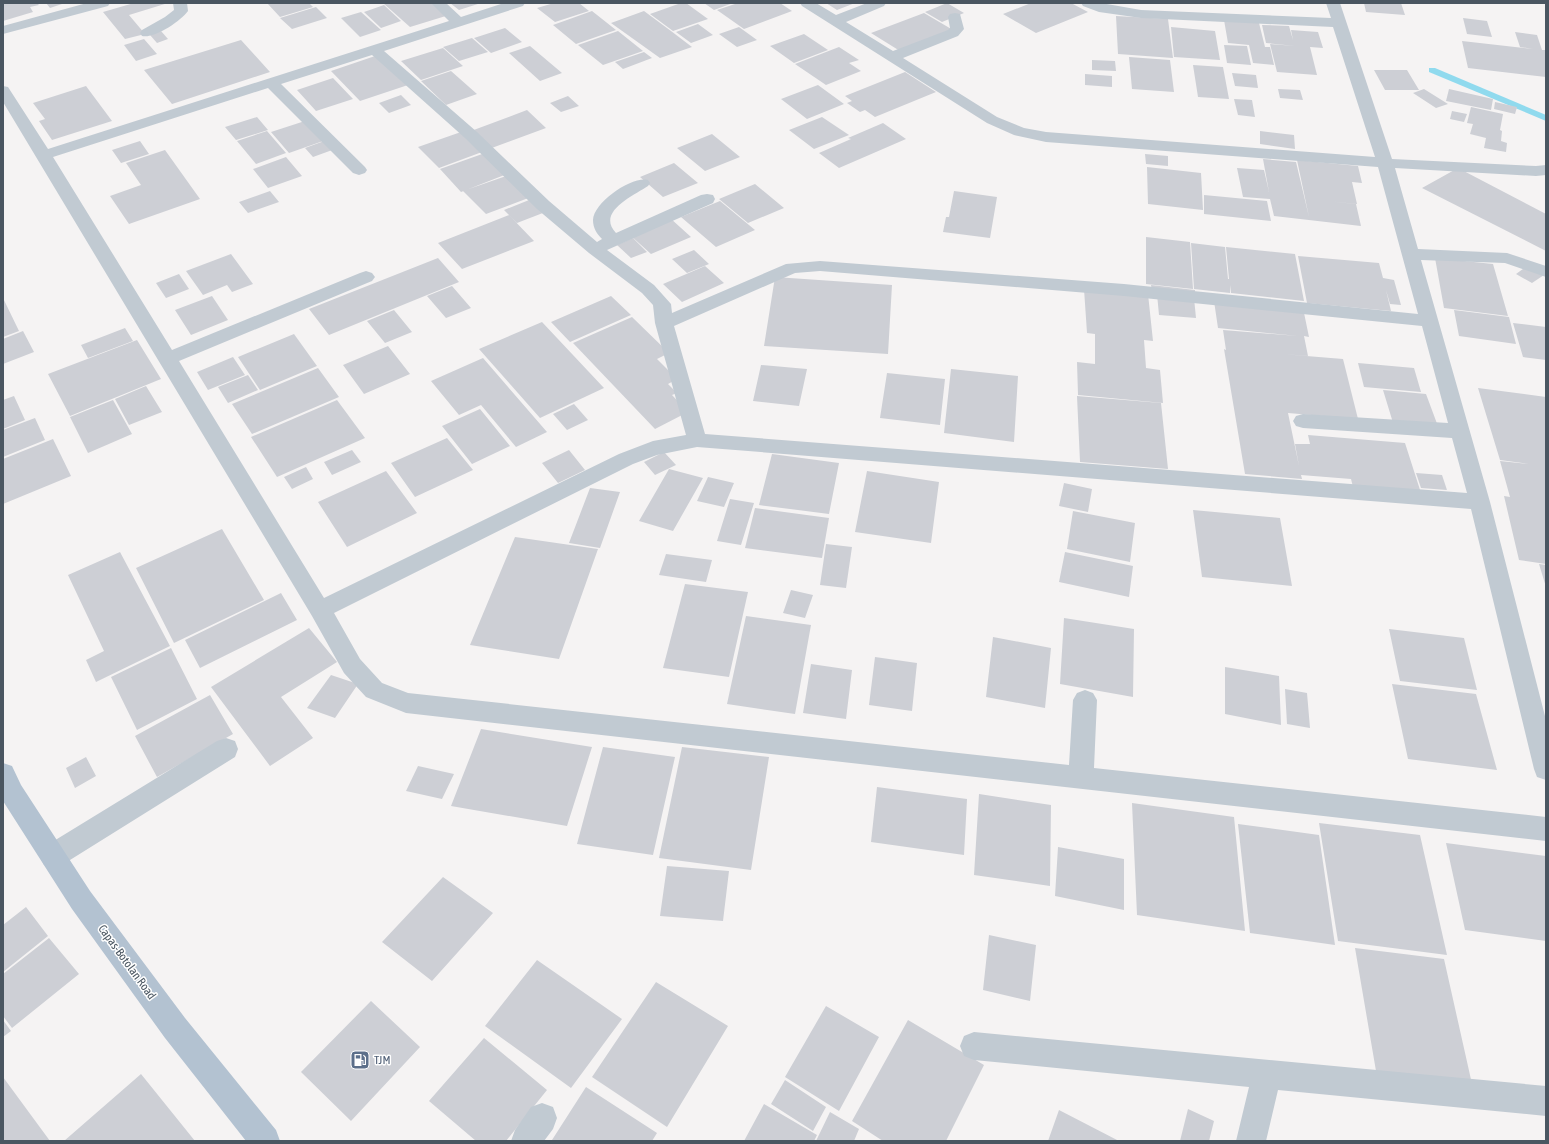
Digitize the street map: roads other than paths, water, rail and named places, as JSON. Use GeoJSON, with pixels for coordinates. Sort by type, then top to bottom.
{"type":"FeatureCollection","features":[{"type":"Feature","properties":{"kind":"main road","name":"Capas-Botolan Road"},"geometry":{"type":"LineString","coordinates":[[3,774],[12,792],[81,900],[175,1028],[265,1141]]}},
{"type":"Feature","properties":{"kind":"street"},"geometry":{"type":"LineString","coordinates":[[3,30],[85,5],[103,3]]}},
{"type":"Feature","properties":{"kind":"street"},"geometry":{"type":"LineString","coordinates":[[148,33],[170,20],[180,11],[180,3]]}},
{"type":"Feature","properties":{"kind":"street"},"geometry":{"type":"LineString","coordinates":[[438,3],[459,22]]}},
{"type":"Feature","properties":{"kind":"street"},"geometry":{"type":"LineString","coordinates":[[44,155],[518,3]]}},
{"type":"Feature","properties":{"kind":"street"},"geometry":{"type":"LineString","coordinates":[[806,3],[992,120],[1020,132],[1046,137],[1385,163],[1536,171],[1546,170]]}},
{"type":"Feature","properties":{"kind":"street"},"geometry":{"type":"LineString","coordinates":[[835,21],[879,3]]}},
{"type":"Feature","properties":{"kind":"street"},"geometry":{"type":"LineString","coordinates":[[1088,3],[1104,9],[1141,14],[1338,23]]}},
{"type":"Feature","properties":{"kind":"street"},"geometry":{"type":"LineString","coordinates":[[1333,3],[1338,23],[1385,163],[1480,502],[1546,769]]}},
{"type":"Feature","properties":{"kind":"street"},"geometry":{"type":"LineString","coordinates":[[892,56],[953,33],[957,29],[955,17]]}},
{"type":"Feature","properties":{"kind":"street"},"geometry":{"type":"LineString","coordinates":[[374,49],[471,136],[543,205],[596,249],[648,289],[662,304],[664,323],[697,440]]}},
{"type":"Feature","properties":{"kind":"street"},"geometry":{"type":"LineString","coordinates":[[272,83],[359,170]]}},
{"type":"Feature","properties":{"kind":"street"},"geometry":{"type":"LineString","coordinates":[[3,90],[320,610],[352,666],[374,690],[406,703],[1546,829]]}},
{"type":"Feature","properties":{"kind":"street"},"geometry":{"type":"LineString","coordinates":[[613,241],[602,226],[602,215],[610,203],[642,183]]}},
{"type":"Feature","properties":{"kind":"street"},"geometry":{"type":"LineString","coordinates":[[596,249],[707,199]]}},
{"type":"Feature","properties":{"kind":"street"},"geometry":{"type":"LineString","coordinates":[[1410,254],[1507,258],[1546,272]]}},
{"type":"Feature","properties":{"kind":"street"},"geometry":{"type":"LineString","coordinates":[[664,323],[792,268],[820,266],[1022,280],[1217,298],[1429,321]]}},
{"type":"Feature","properties":{"kind":"street"},"geometry":{"type":"LineString","coordinates":[[167,358],[366,277]]}},
{"type":"Feature","properties":{"kind":"street"},"geometry":{"type":"LineString","coordinates":[[1303,421],[1460,431]]}},
{"type":"Feature","properties":{"kind":"street"},"geometry":{"type":"LineString","coordinates":[[320,610],[626,459],[653,448],[697,440],[1480,502]]}},
{"type":"Feature","properties":{"kind":"street"},"geometry":{"type":"LineString","coordinates":[[1082,778],[1085,700]]}},
{"type":"Feature","properties":{"kind":"street"},"geometry":{"type":"LineString","coordinates":[[53,856],[226,749]]}},
{"type":"Feature","properties":{"kind":"street"},"geometry":{"type":"LineString","coordinates":[[974,1046],[1546,1101]]}},
{"type":"Feature","properties":{"kind":"street"},"geometry":{"type":"LineString","coordinates":[[1251,1141],[1267,1074]]}},
{"type":"Feature","properties":{"kind":"waterway"},"geometry":{"type":"LineString","coordinates":[[1432,70],[1546,118]]}},
{"type":"Feature","properties":{"kind":"place","name":"TJM"},"geometry":{"type":"Point","coordinates":[360,1060]}}]}
